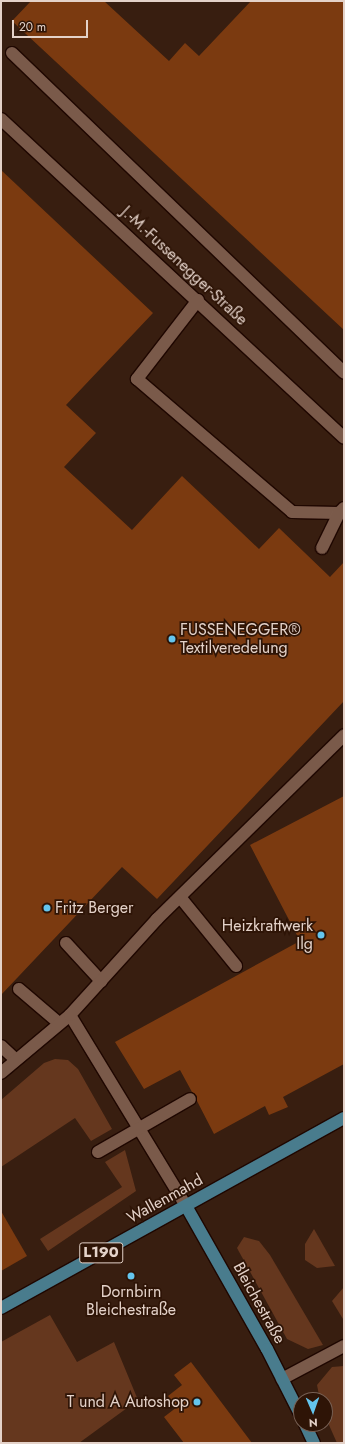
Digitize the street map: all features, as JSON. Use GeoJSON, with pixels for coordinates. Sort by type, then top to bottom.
{"type":"FeatureCollection","features":[{"type":"Feature","properties":{"kind":"main road","name":"Wallenmahd"},"geometry":{"type":"LineString","coordinates":[[1,1308],[344,1118]]}},
{"type":"Feature","properties":{"kind":"main road","name":"Bleichestraße"},"geometry":{"type":"LineString","coordinates":[[186,1206],[293,1400]]}},
{"type":"Feature","properties":{"kind":"main road"},"geometry":{"type":"LineString","coordinates":[[309,1432],[314,1443]]}},
{"type":"Feature","properties":{"kind":"street"},"geometry":{"type":"LineString","coordinates":[[12,53],[344,373]]}},
{"type":"Feature","properties":{"kind":"street","name":"J.-M.-Fussenegger-Straße"},"geometry":{"type":"LineString","coordinates":[[1,119],[198,300],[344,438]]}},
{"type":"Feature","properties":{"kind":"street"},"geometry":{"type":"LineString","coordinates":[[198,300],[137,380],[292,512],[341,511],[322,548]]}},
{"type":"Feature","properties":{"kind":"street"},"geometry":{"type":"LineString","coordinates":[[1,1073],[15,1059],[70,1014],[180,897],[344,735]]}},
{"type":"Feature","properties":{"kind":"street"},"geometry":{"type":"LineString","coordinates":[[180,897],[236,966]]}},
{"type":"Feature","properties":{"kind":"street"},"geometry":{"type":"LineString","coordinates":[[66,943],[101,981]]}},
{"type":"Feature","properties":{"kind":"street"},"geometry":{"type":"LineString","coordinates":[[19,989],[59,1023]]}},
{"type":"Feature","properties":{"kind":"street"},"geometry":{"type":"LineString","coordinates":[[70,1014],[186,1206]]}},
{"type":"Feature","properties":{"kind":"street"},"geometry":{"type":"LineString","coordinates":[[1,1046],[15,1059]]}},
{"type":"Feature","properties":{"kind":"street"},"geometry":{"type":"LineString","coordinates":[[98,1152],[190,1099]]}},
{"type":"Feature","properties":{"kind":"street"},"geometry":{"type":"LineString","coordinates":[[282,1379],[344,1346]]}},
{"type":"Feature","properties":{"kind":"shaded area"},"geometry":{"type":"Polygon","coordinates":[[[55,1059],[68,1060],[78,1069],[112,1129],[91,1141],[75,1118],[1,1167],[1,1100],[44,1063],[55,1059]]]}},
{"type":"Feature","properties":{"kind":"shaded area"},"geometry":{"type":"Polygon","coordinates":[[[125,1150],[136,1191],[48,1251],[40,1239],[122,1187],[105,1162],[125,1150]]]}},
{"type":"Feature","properties":{"kind":"shaded area"},"geometry":{"type":"Polygon","coordinates":[[[314,1229],[335,1266],[317,1268],[305,1260],[305,1244],[314,1229]]]}},
{"type":"Feature","properties":{"kind":"shaded area"},"geometry":{"type":"Polygon","coordinates":[[[244,1237],[259,1241],[270,1255],[323,1345],[308,1349],[287,1339],[237,1248],[244,1237]]]}},
{"type":"Feature","properties":{"kind":"shaded area"},"geometry":{"type":"Polygon","coordinates":[[[344,1287],[344,1318],[343,1319],[332,1301],[344,1287]]]}},
{"type":"Feature","properties":{"kind":"shaded area"},"geometry":{"type":"Polygon","coordinates":[[[50,1315],[77,1362],[114,1342],[138,1400],[79,1443],[1,1443],[1,1342],[50,1315]]]}},
{"type":"Feature","properties":{"kind":"shaded area"},"geometry":{"type":"Polygon","coordinates":[[[344,1366],[344,1443],[337,1443],[332,1432],[333,1392],[318,1392],[317,1385],[332,1367],[344,1366]]]}},
{"type":"Feature","properties":{"kind":"building"},"geometry":{"type":"Polygon","coordinates":[[[31,1],[104,1],[169,61],[185,43],[199,56],[251,1],[344,1],[344,330],[12,21],[31,1]]]}},
{"type":"Feature","properties":{"kind":"building","name":"FUSSENEGGER® Textilveredelung"},"geometry":{"type":"Polygon","coordinates":[[[1,170],[153,313],[66,405],[96,433],[64,467],[132,530],[182,476],[259,549],[279,528],[330,577],[344,562],[344,701],[157,899],[122,867],[1,995],[1,170]]]}},
{"type":"Feature","properties":{"kind":"building"},"geometry":{"type":"Polygon","coordinates":[[[344,796],[344,1064],[283,1097],[288,1107],[269,1115],[265,1106],[214,1134],[197,1101],[197,1096],[192,1092],[180,1070],[144,1089],[115,1042],[300,941],[250,845],[344,796]]]}},
{"type":"Feature","properties":{"kind":"building"},"geometry":{"type":"Polygon","coordinates":[[[1,1211],[27,1256],[1,1271],[1,1211]]]}},
{"type":"Feature","properties":{"kind":"building","name":"T und A Autoshop"},"geometry":{"type":"Polygon","coordinates":[[[191,1362],[252,1443],[184,1443],[164,1417],[177,1407],[168,1396],[182,1385],[174,1375],[191,1362]]]}},
{"type":"Feature","properties":{"kind":"place","name":"FUSSENEGGER® Textilveredelung"},"geometry":{"type":"Point","coordinates":[172,639]}},
{"type":"Feature","properties":{"kind":"place","name":"Fritz Berger"},"geometry":{"type":"Point","coordinates":[47,908]}},
{"type":"Feature","properties":{"kind":"place","name":"Heizkraftwerk Ilg"},"geometry":{"type":"Point","coordinates":[321,935]}},
{"type":"Feature","properties":{"kind":"place","name":"Dornbirn Bleichestraße"},"geometry":{"type":"Point","coordinates":[131,1276]}},
{"type":"Feature","properties":{"kind":"place","name":"T und A Autoshop"},"geometry":{"type":"Point","coordinates":[197,1402]}}]}
